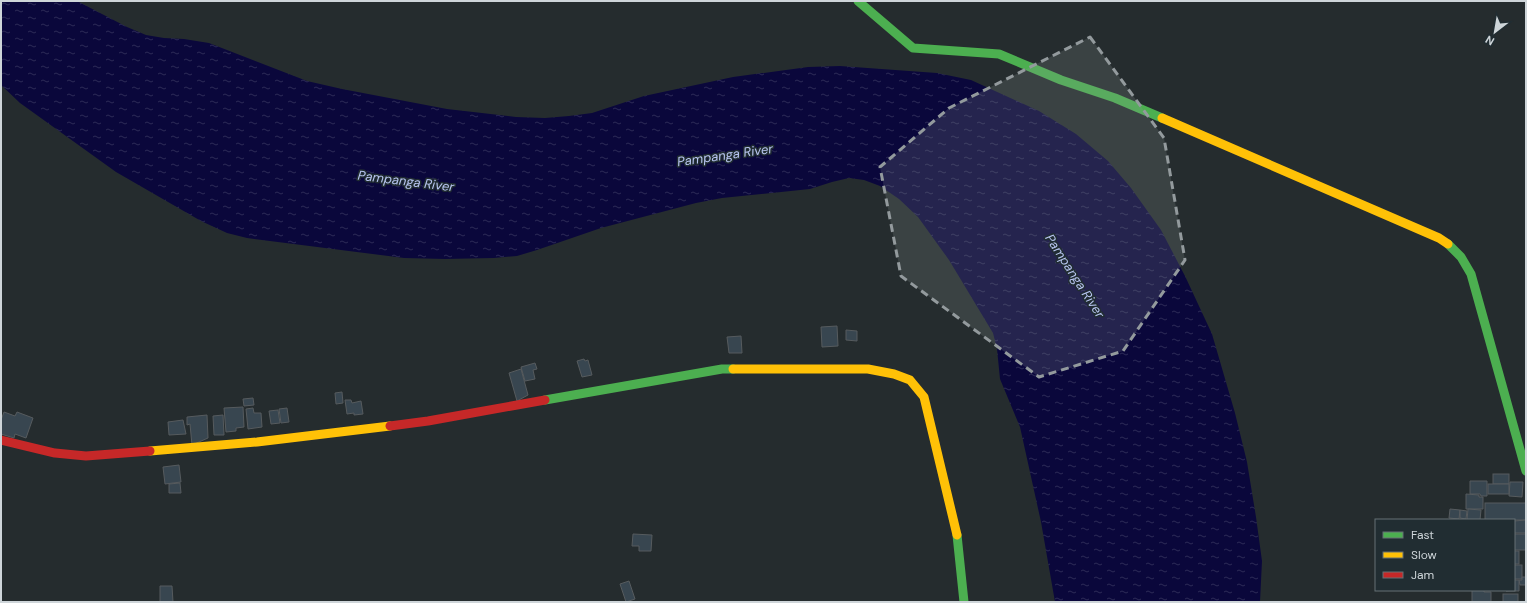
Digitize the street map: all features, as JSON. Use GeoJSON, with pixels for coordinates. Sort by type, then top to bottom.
{"type":"FeatureCollection","features":[{"type":"Feature","properties":{"kind":"street"},"geometry":{"type":"LineString","coordinates":[[858,1],[913,48],[1000,54],[1061,80],[1123,101],[1439,238],[1450,245],[1463,257],[1471,274],[1526,471]]}},
{"type":"Feature","properties":{"kind":"street"},"geometry":{"type":"LineString","coordinates":[[1,440],[55,453],[86,456],[128,453],[256,442],[428,421],[722,369],[868,369],[894,374],[910,380],[924,397],[958,539],[964,602]]}},
{"type":"Feature","properties":{"kind":"highlighted area"},"geometry":{"type":"Polygon","coordinates":[[[1090,37],[1164,138],[1185,260],[1123,351],[1039,377],[901,276],[880,167],[949,108],[1090,37]]]}},
{"type":"Feature","properties":{"kind":"water","name":"Pampanga River"},"geometry":{"type":"Polygon","coordinates":[[[1,1],[77,1],[127,27],[146,35],[209,43],[307,81],[447,109],[516,117],[545,118],[592,113],[644,96],[733,77],[808,67],[840,66],[937,73],[971,80],[1039,111],[1076,134],[1108,161],[1131,188],[1161,230],[1185,276],[1212,334],[1235,413],[1247,462],[1262,561],[1260,602],[1055,602],[1041,522],[1020,427],[1000,379],[997,349],[993,333],[949,260],[918,217],[899,199],[880,186],[864,180],[849,178],[810,189],[722,198],[696,203],[601,228],[517,256],[494,258],[404,258],[247,238],[227,233],[201,221],[116,172],[20,103],[1,85],[1,1]]]}},
{"type":"Feature","properties":{"kind":"building"},"geometry":{"type":"Polygon","coordinates":[[[837,326],[838,346],[822,347],[821,327],[837,326]]]}},
{"type":"Feature","properties":{"kind":"building"},"geometry":{"type":"Polygon","coordinates":[[[846,330],[857,331],[857,341],[846,340],[846,330]]]}},
{"type":"Feature","properties":{"kind":"building"},"geometry":{"type":"Polygon","coordinates":[[[741,336],[742,353],[729,353],[727,337],[741,336]]]}},
{"type":"Feature","properties":{"kind":"building"},"geometry":{"type":"Polygon","coordinates":[[[584,359],[585,361],[588,360],[592,375],[582,377],[577,361],[584,359]]]}},
{"type":"Feature","properties":{"kind":"building"},"geometry":{"type":"Polygon","coordinates":[[[535,363],[537,369],[533,370],[535,379],[525,381],[521,367],[535,363]]]}},
{"type":"Feature","properties":{"kind":"building"},"geometry":{"type":"Polygon","coordinates":[[[521,369],[528,395],[517,401],[509,373],[521,369]]]}},
{"type":"Feature","properties":{"kind":"building"},"geometry":{"type":"Polygon","coordinates":[[[342,392],[343,403],[336,404],[335,393],[342,392]]]}},
{"type":"Feature","properties":{"kind":"building"},"geometry":{"type":"Polygon","coordinates":[[[253,398],[254,405],[244,406],[243,399],[253,398]]]}},
{"type":"Feature","properties":{"kind":"building"},"geometry":{"type":"Polygon","coordinates":[[[345,400],[351,400],[352,403],[361,401],[363,414],[347,414],[345,400]]]}},
{"type":"Feature","properties":{"kind":"building"},"geometry":{"type":"Polygon","coordinates":[[[243,407],[244,427],[236,428],[236,431],[226,432],[224,408],[243,407]]]}},
{"type":"Feature","properties":{"kind":"building"},"geometry":{"type":"Polygon","coordinates":[[[253,408],[254,413],[261,413],[262,427],[248,429],[246,409],[253,408]]]}},
{"type":"Feature","properties":{"kind":"building"},"geometry":{"type":"Polygon","coordinates":[[[287,408],[289,422],[281,423],[279,409],[287,408]]]}},
{"type":"Feature","properties":{"kind":"building"},"geometry":{"type":"Polygon","coordinates":[[[278,410],[280,423],[271,424],[269,411],[278,410]]]}},
{"type":"Feature","properties":{"kind":"building"},"geometry":{"type":"Polygon","coordinates":[[[4,412],[15,416],[17,412],[33,418],[26,438],[15,434],[14,438],[1,434],[1,420],[4,412]]]}},
{"type":"Feature","properties":{"kind":"building"},"geometry":{"type":"Polygon","coordinates":[[[207,415],[208,438],[192,445],[190,424],[187,425],[187,417],[207,415]]]}},
{"type":"Feature","properties":{"kind":"building"},"geometry":{"type":"Polygon","coordinates":[[[223,415],[224,435],[214,435],[213,416],[223,415]]]}},
{"type":"Feature","properties":{"kind":"building"},"geometry":{"type":"Polygon","coordinates":[[[183,420],[186,434],[169,435],[168,422],[183,420]]]}},
{"type":"Feature","properties":{"kind":"building"},"geometry":{"type":"Polygon","coordinates":[[[179,465],[181,482],[165,484],[163,467],[179,465]]]}},
{"type":"Feature","properties":{"kind":"building"},"geometry":{"type":"Polygon","coordinates":[[[1493,474],[1509,474],[1509,484],[1493,484],[1493,474]]]}},
{"type":"Feature","properties":{"kind":"building"},"geometry":{"type":"Polygon","coordinates":[[[1470,481],[1487,481],[1487,496],[1470,494],[1470,481]]]}},
{"type":"Feature","properties":{"kind":"building"},"geometry":{"type":"Polygon","coordinates":[[[1510,482],[1523,482],[1522,497],[1509,496],[1510,482]]]}},
{"type":"Feature","properties":{"kind":"building"},"geometry":{"type":"Polygon","coordinates":[[[180,483],[181,493],[169,493],[169,484],[180,483]]]}},
{"type":"Feature","properties":{"kind":"building"},"geometry":{"type":"Polygon","coordinates":[[[1488,484],[1509,484],[1509,494],[1488,494],[1488,484]]]}},
{"type":"Feature","properties":{"kind":"building"},"geometry":{"type":"Polygon","coordinates":[[[1466,494],[1479,495],[1479,497],[1483,497],[1483,509],[1466,509],[1466,494]]]}},
{"type":"Feature","properties":{"kind":"building"},"geometry":{"type":"Polygon","coordinates":[[[1485,503],[1526,503],[1526,520],[1485,519],[1485,503]]]}},
{"type":"Feature","properties":{"kind":"building"},"geometry":{"type":"Polygon","coordinates":[[[1450,509],[1460,510],[1459,519],[1449,518],[1450,509]]]}},
{"type":"Feature","properties":{"kind":"building"},"geometry":{"type":"Polygon","coordinates":[[[1468,509],[1481,510],[1480,519],[1467,519],[1468,509]]]}},
{"type":"Feature","properties":{"kind":"building"},"geometry":{"type":"Polygon","coordinates":[[[1460,510],[1467,511],[1466,519],[1460,518],[1460,510]]]}},
{"type":"Feature","properties":{"kind":"building"},"geometry":{"type":"Polygon","coordinates":[[[1526,520],[1526,533],[1515,533],[1515,521],[1526,520]]]}},
{"type":"Feature","properties":{"kind":"building"},"geometry":{"type":"Polygon","coordinates":[[[633,534],[652,535],[651,551],[639,551],[639,546],[632,546],[633,534]]]}},
{"type":"Feature","properties":{"kind":"building"},"geometry":{"type":"Polygon","coordinates":[[[1515,534],[1526,534],[1526,550],[1515,550],[1515,534]]]}},
{"type":"Feature","properties":{"kind":"building"},"geometry":{"type":"Polygon","coordinates":[[[1515,551],[1519,551],[1519,564],[1515,564],[1515,551]]]}},
{"type":"Feature","properties":{"kind":"building"},"geometry":{"type":"Polygon","coordinates":[[[1515,565],[1522,565],[1522,579],[1515,579],[1515,565]]]}},
{"type":"Feature","properties":{"kind":"building"},"geometry":{"type":"Polygon","coordinates":[[[1522,577],[1526,577],[1526,585],[1520,585],[1519,580],[1522,580],[1522,577]]]}},
{"type":"Feature","properties":{"kind":"building"},"geometry":{"type":"Polygon","coordinates":[[[1515,580],[1519,580],[1519,591],[1515,591],[1515,580]]]}},
{"type":"Feature","properties":{"kind":"building"},"geometry":{"type":"Polygon","coordinates":[[[629,581],[635,599],[626,602],[620,584],[629,581]]]}},
{"type":"Feature","properties":{"kind":"building"},"geometry":{"type":"Polygon","coordinates":[[[160,586],[172,586],[173,602],[160,602],[160,586]]]}},
{"type":"Feature","properties":{"kind":"building"},"geometry":{"type":"Polygon","coordinates":[[[1472,591],[1491,592],[1491,602],[1472,602],[1472,591]]]}},
{"type":"Feature","properties":{"kind":"building"},"geometry":{"type":"Polygon","coordinates":[[[1503,594],[1518,594],[1518,602],[1503,602],[1503,594]]]}},
{"type":"Feature","properties":{"kind":"traffic: fast"},"geometry":{"type":"LineString","coordinates":[[858,1],[913,48],[999,54],[1061,80],[1115,98],[1162,118]]}},
{"type":"Feature","properties":{"kind":"traffic: fast"},"geometry":{"type":"LineString","coordinates":[[1448,244],[1461,257],[1471,274],[1526,471]]}},
{"type":"Feature","properties":{"kind":"traffic: fast"},"geometry":{"type":"LineString","coordinates":[[545,400],[722,369],[733,369]]}},
{"type":"Feature","properties":{"kind":"traffic: fast"},"geometry":{"type":"LineString","coordinates":[[957,535],[964,602]]}},
{"type":"Feature","properties":{"kind":"traffic: slow"},"geometry":{"type":"LineString","coordinates":[[1162,118],[1439,238],[1448,244]]}},
{"type":"Feature","properties":{"kind":"traffic: slow"},"geometry":{"type":"LineString","coordinates":[[733,369],[868,369],[894,374],[910,380],[924,397],[957,535]]}},
{"type":"Feature","properties":{"kind":"traffic: slow"},"geometry":{"type":"LineString","coordinates":[[150,451],[257,442],[390,426]]}},
{"type":"Feature","properties":{"kind":"traffic: jam"},"geometry":{"type":"LineString","coordinates":[[390,426],[428,421],[545,400]]}},
{"type":"Feature","properties":{"kind":"traffic: jam"},"geometry":{"type":"LineString","coordinates":[[1,440],[55,453],[86,456],[150,451]]}}]}
